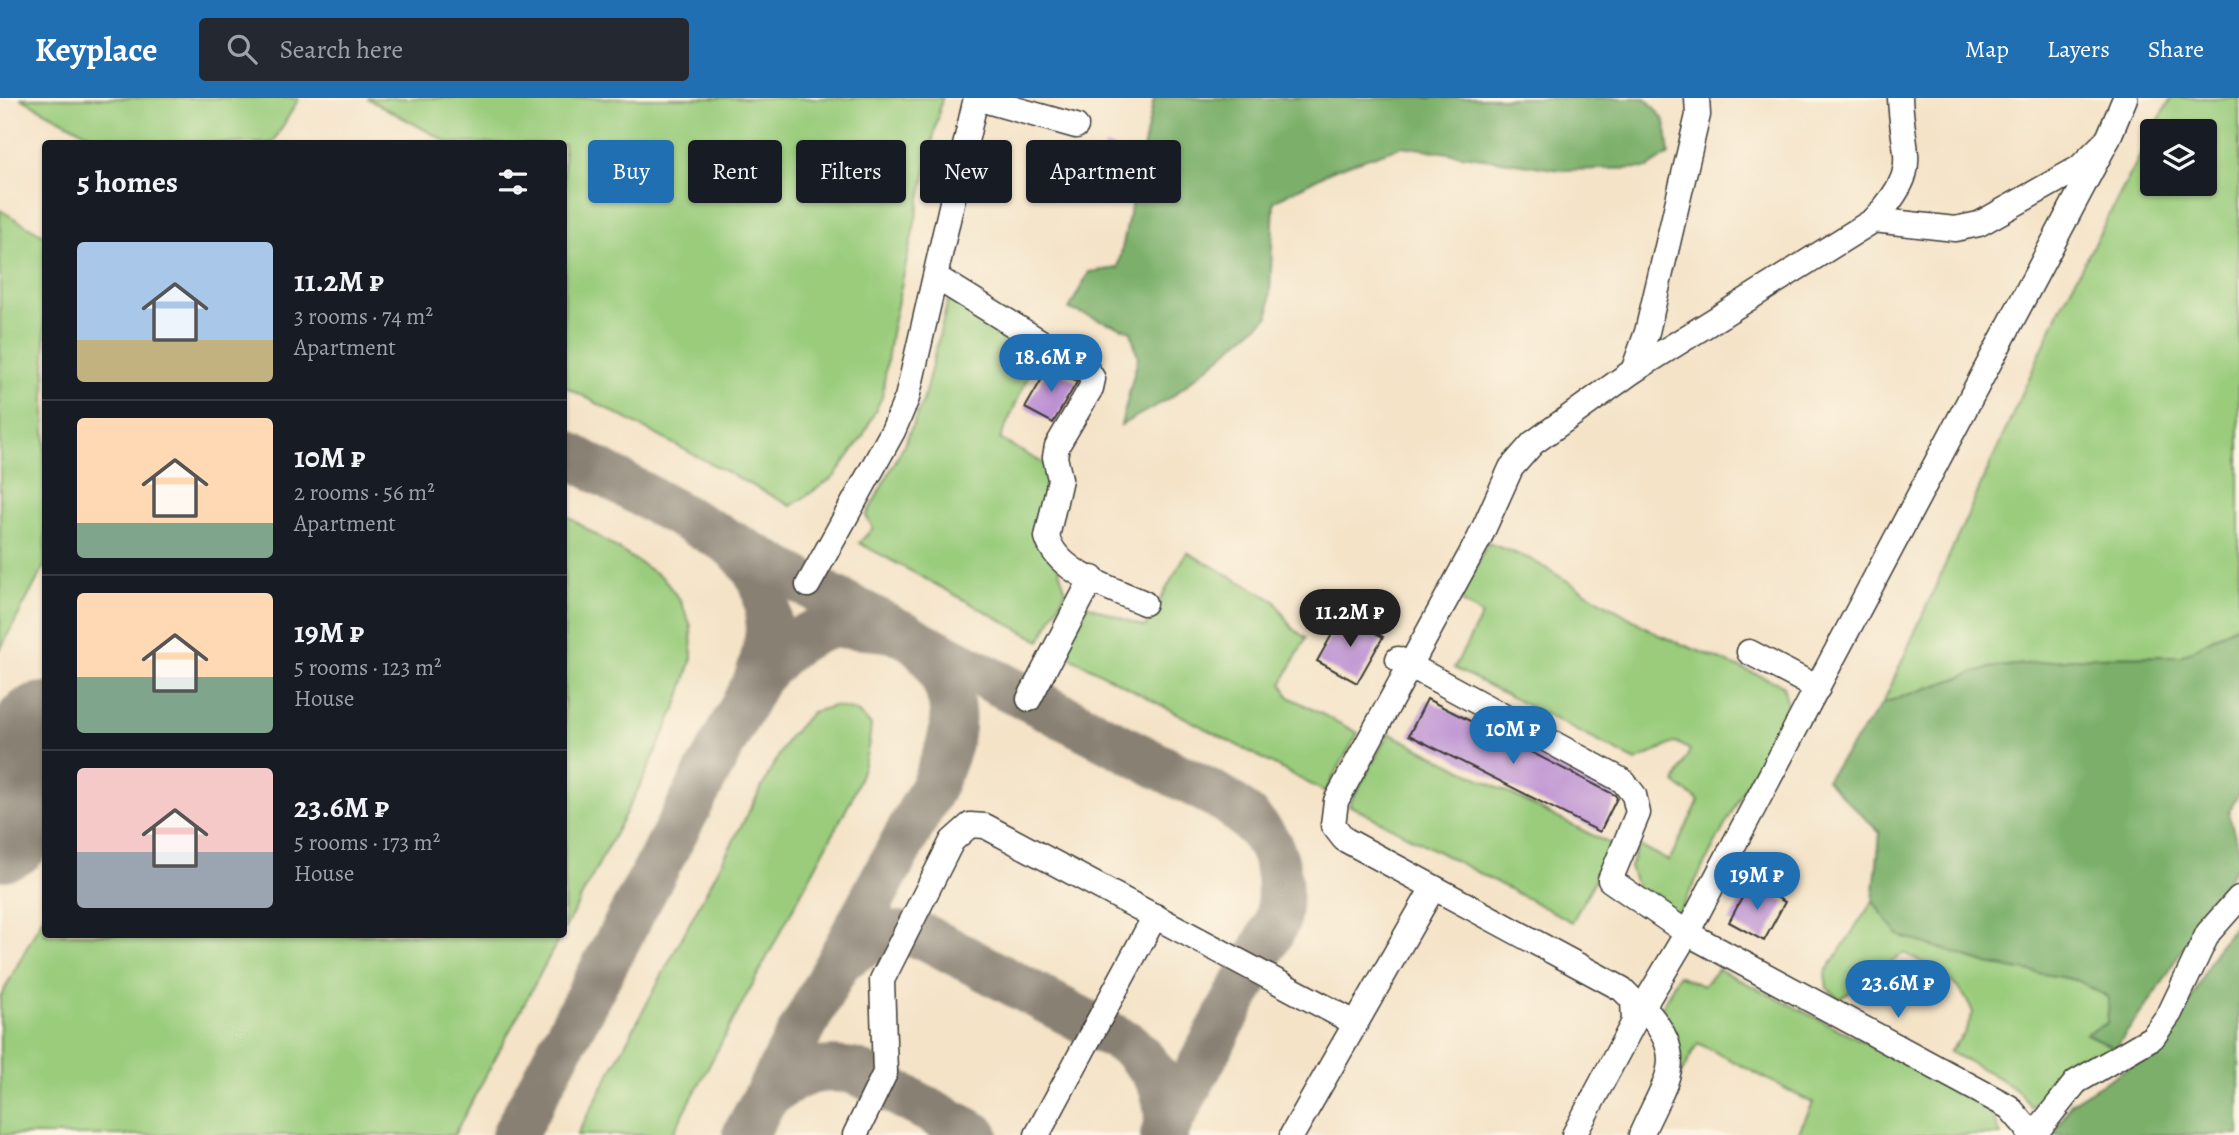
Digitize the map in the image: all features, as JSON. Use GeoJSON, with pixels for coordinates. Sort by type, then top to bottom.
{"type":"FeatureCollection","features":[{"type":"Feature","properties":{"kind":"street"},"geometry":{"type":"LineString","coordinates":[[808,584],[902,409],[918,359],[976,98],[1076,126]]}},
{"type":"Feature","properties":{"kind":"street"},"geometry":{"type":"LineString","coordinates":[[1633,371],[1647,332],[1698,116],[1698,98]]}},
{"type":"Feature","properties":{"kind":"street"},"geometry":{"type":"LineString","coordinates":[[1642,1135],[1670,1069],[1672,1049],[1662,1027],[1639,1015],[1633,1000],[1622,989],[1344,839],[1334,825],[1336,801],[1405,662],[1479,539],[1511,468],[1533,443],[1633,371],[1874,220],[1899,193],[1908,163],[1900,98]]}},
{"type":"Feature","properties":{"kind":"street"},"geometry":{"type":"LineString","coordinates":[[1574,1135],[1687,933],[1818,688],[2108,139],[2125,98]]}},
{"type":"Feature","properties":{"kind":"street"},"geometry":{"type":"LineString","coordinates":[[1874,220],[1955,229],[1979,224],[2078,168],[2108,139]]}},
{"type":"Feature","properties":{"kind":"street"},"geometry":{"type":"LineString","coordinates":[[936,276],[1088,371],[1093,379],[1057,446],[1055,457],[1059,479],[1048,537],[1050,545],[1066,565],[1144,603]]}},
{"type":"Feature","properties":{"kind":"street"},"geometry":{"type":"LineString","coordinates":[[1029,699],[1092,578]]}},
{"type":"Feature","properties":{"kind":"street"},"geometry":{"type":"LineString","coordinates":[[1749,652],[1818,688]]}},
{"type":"Feature","properties":{"kind":"street"},"geometry":{"type":"LineString","coordinates":[[1405,662],[1623,781],[1634,795],[1638,813],[1609,880],[1687,933],[2009,1107],[2031,1135],[2076,1082],[2153,1037],[2170,1013],[2208,933],[2239,898]]}},
{"type":"Feature","properties":{"kind":"street"},"geometry":{"type":"LineString","coordinates":[[855,1135],[886,1073],[882,980],[952,841],[960,831],[971,825],[985,826],[1355,1023]]}},
{"type":"Feature","properties":{"kind":"street"},"geometry":{"type":"LineString","coordinates":[[1292,1135],[1433,888]]}},
{"type":"Feature","properties":{"kind":"street"},"geometry":{"type":"LineString","coordinates":[[1037,1135],[1155,916]]}},
{"type":"Feature","properties":{"kind":"green space"},"geometry":{"type":"Polygon","coordinates":[[[20,98],[299,98],[275,140],[99,140],[20,98]]]}},
{"type":"Feature","properties":{"kind":"green space"},"geometry":{"type":"Polygon","coordinates":[[[367,98],[942,98],[933,140],[920,140],[920,199],[891,333],[882,397],[863,436],[834,477],[791,506],[567,388],[567,140],[444,140],[367,98]]]}},
{"type":"Feature","properties":{"kind":"green space"},"geometry":{"type":"Polygon","coordinates":[[[1154,98],[1646,98],[1665,121],[1669,154],[1648,168],[1561,170],[1402,146],[1335,169],[1274,201],[1269,316],[1173,396],[1121,425],[1138,358],[1131,331],[1069,309],[1089,272],[1118,268],[1132,203],[1181,203],[1181,140],[1145,140],[1154,98]]]}},
{"type":"Feature","properties":{"kind":"green space"},"geometry":{"type":"Polygon","coordinates":[[[2171,98],[2239,98],[2239,624],[2182,656],[2092,657],[1988,668],[1883,703],[2060,309],[2140,156],[2140,196],[2217,196],[2217,119],[2160,119],[2171,98]]]}},
{"type":"Feature","properties":{"kind":"green space"},"geometry":{"type":"Polygon","coordinates":[[[0,210],[42,234],[42,571],[0,650],[0,210]]]}},
{"type":"Feature","properties":{"kind":"green space"},"geometry":{"type":"Polygon","coordinates":[[[948,300],[1038,354],[1000,439],[1050,467],[1060,574],[1066,591],[1040,641],[859,543],[873,528],[866,516],[904,445],[923,401],[948,300]]]}},
{"type":"Feature","properties":{"kind":"green space"},"geometry":{"type":"Polygon","coordinates":[[[567,516],[663,578],[681,602],[691,626],[692,658],[678,703],[642,782],[567,924],[567,516]]]}},
{"type":"Feature","properties":{"kind":"green space"},"geometry":{"type":"Polygon","coordinates":[[[1488,543],[1530,559],[1659,635],[1783,685],[1788,706],[1678,914],[1639,894],[1630,867],[1638,845],[1669,861],[1699,801],[1675,783],[1690,750],[1676,742],[1636,761],[1454,668],[1482,615],[1458,599],[1488,543]]]}},
{"type":"Feature","properties":{"kind":"green space"},"geometry":{"type":"Polygon","coordinates":[[[1187,552],[1275,601],[1292,628],[1306,638],[1282,683],[1289,697],[1358,733],[1325,792],[1059,651],[1084,604],[1145,627],[1187,552]]]}},
{"type":"Feature","properties":{"kind":"green space"},"geometry":{"type":"Polygon","coordinates":[[[2239,624],[2239,793],[2228,813],[2239,849],[2239,863],[2209,904],[2158,990],[2115,1048],[2086,1034],[2107,1023],[2109,998],[2077,980],[1988,964],[1898,935],[1873,901],[1880,833],[1826,780],[1883,703],[1988,668],[2092,657],[2181,656],[2239,624]]]}},
{"type":"Feature","properties":{"kind":"green space"},"geometry":{"type":"Polygon","coordinates":[[[834,706],[856,711],[871,725],[855,791],[672,1135],[577,1135],[788,738],[812,712],[834,706]]]}},
{"type":"Feature","properties":{"kind":"green space"},"geometry":{"type":"Polygon","coordinates":[[[1389,733],[1614,846],[1572,922],[1349,805],[1389,733]]]}},
{"type":"Feature","properties":{"kind":"green space"},"geometry":{"type":"Polygon","coordinates":[[[1873,901],[1898,935],[1988,964],[2077,980],[2110,998],[2107,1023],[2115,1048],[2070,1074],[2031,1108],[2026,1099],[2007,1083],[1949,1052],[1964,1034],[1973,1013],[1962,993],[1945,977],[1925,964],[1904,953],[1840,999],[1827,988],[1825,973],[1873,901]]]}},
{"type":"Feature","properties":{"kind":"green space"},"geometry":{"type":"Polygon","coordinates":[[[42,919],[42,938],[559,938],[454,1135],[0,1135],[0,998],[42,919]]]}},
{"type":"Feature","properties":{"kind":"green space"},"geometry":{"type":"Polygon","coordinates":[[[2239,922],[2239,1135],[2054,1135],[2071,1103],[2158,1049],[2185,1012],[2218,946],[2239,922]]]}},
{"type":"Feature","properties":{"kind":"green space"},"geometry":{"type":"Polygon","coordinates":[[[1718,969],[1957,1088],[1987,1106],[2001,1135],[1797,1135],[1813,1103],[1698,1043],[1661,1110],[1659,1013],[1678,975],[1703,986],[1718,969]]]}},
{"type":"Feature","properties":{"kind":"building"},"geometry":{"type":"Polygon","coordinates":[[[1050,365],[1077,382],[1053,423],[1025,408],[1050,365]]]}},
{"type":"Feature","properties":{"kind":"building"},"geometry":{"type":"Polygon","coordinates":[[[1343,615],[1383,637],[1357,683],[1317,661],[1343,615]]]}},
{"type":"Feature","properties":{"kind":"building"},"geometry":{"type":"Polygon","coordinates":[[[1427,699],[1615,795],[1617,798],[1600,832],[1409,735],[1427,699]]]}},
{"type":"Feature","properties":{"kind":"building"},"geometry":{"type":"Polygon","coordinates":[[[1750,883],[1785,902],[1764,941],[1729,922],[1750,883]]]}},
{"type":"Feature","properties":{"kind":"taxiway"},"geometry":{"type":"LineString","coordinates":[[567,454],[808,585],[1221,798],[1253,823],[1264,836],[1277,865],[1280,882],[1277,922],[1163,1135]]}},
{"type":"Feature","properties":{"kind":"taxiway"},"geometry":{"type":"LineString","coordinates":[[732,545],[747,559],[757,575],[768,608],[766,644],[756,681],[788,649],[817,631],[842,625],[892,630],[916,641],[938,668],[951,701],[952,721],[947,750],[932,788],[745,1135]]}},
{"type":"Feature","properties":{"kind":"taxiway"},"geometry":{"type":"LineString","coordinates":[[514,1135],[756,681]]}},
{"type":"Feature","properties":{"kind":"taxiway"},"geometry":{"type":"LineString","coordinates":[[839,961],[880,937],[902,934],[927,938],[1128,1044],[1159,1082],[1165,1102],[1167,1129]]}},
{"type":"Feature","properties":{"kind":"taxiway"},"geometry":{"type":"LineString","coordinates":[[766,1097],[808,1072],[831,1069],[857,1072],[976,1135]]}},
{"type":"Feature","properties":{"kind":"runway"},"geometry":{"type":"LineString","coordinates":[[0,824],[42,746]]}}]}
